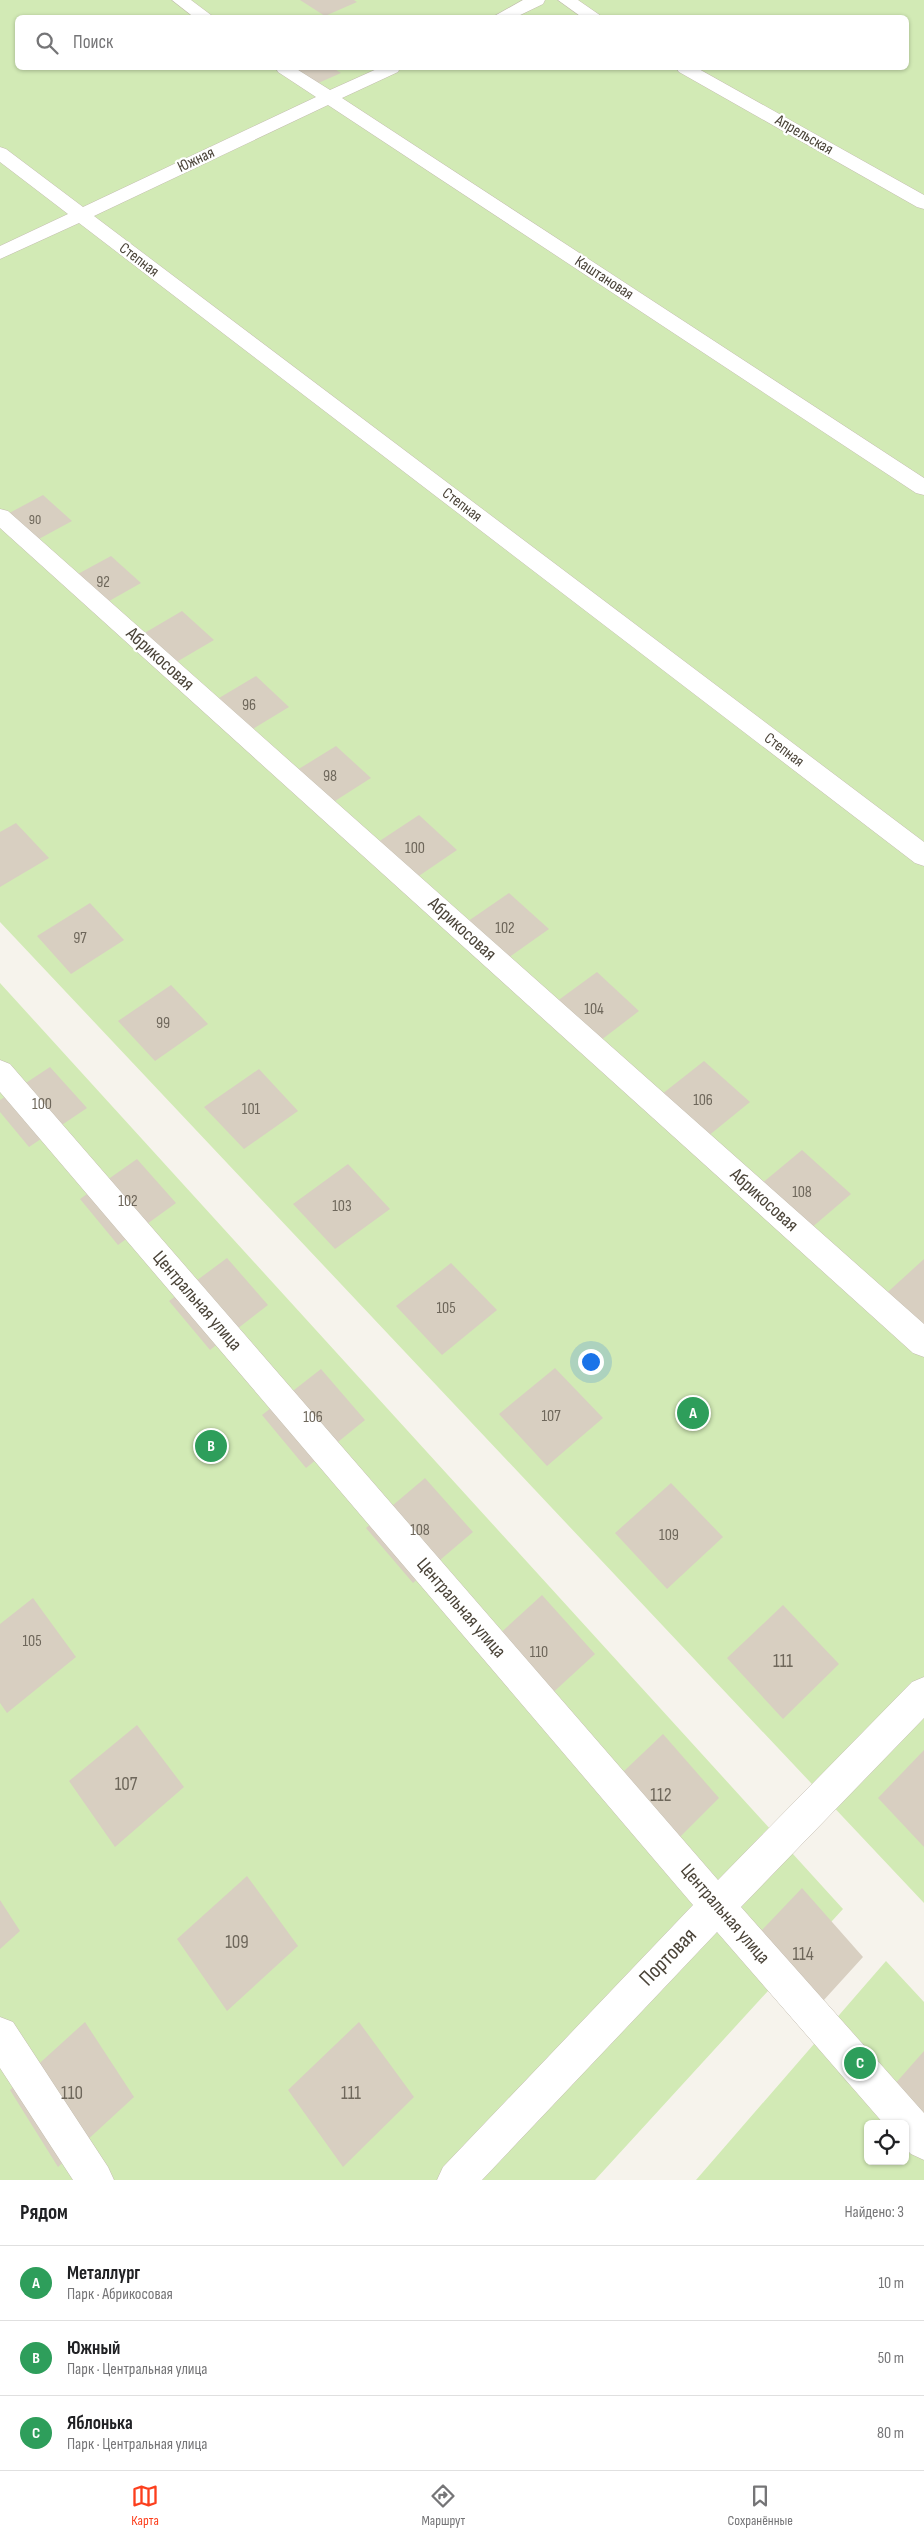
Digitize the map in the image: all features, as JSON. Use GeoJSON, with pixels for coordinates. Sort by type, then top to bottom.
{"type":"FeatureCollection","features":[{"type":"Feature","properties":{"kind":"street"},"geometry":{"type":"LineString","coordinates":[[180,0],[202,15]]}},
{"type":"Feature","properties":{"kind":"street"},"geometry":{"type":"LineString","coordinates":[[505,15],[537,0]]}},
{"type":"Feature","properties":{"kind":"street"},"geometry":{"type":"LineString","coordinates":[[566,0],[591,15]]}},
{"type":"Feature","properties":{"kind":"street","name":"Каштановая"},"geometry":{"type":"LineString","coordinates":[[287,70],[924,488]]}},
{"type":"Feature","properties":{"kind":"street","name":"Южная"},"geometry":{"type":"LineString","coordinates":[[0,253],[388,70]]}},
{"type":"Feature","properties":{"kind":"street","name":"Апрельская"},"geometry":{"type":"LineString","coordinates":[[689,70],[924,203]]}},
{"type":"Feature","properties":{"kind":"street","name":"Степная"},"geometry":{"type":"LineString","coordinates":[[0,153],[924,856]]}},
{"type":"Feature","properties":{"kind":"street","name":"Абрикосовая"},"geometry":{"type":"LineString","coordinates":[[0,516],[924,1343]]}},
{"type":"Feature","properties":{"kind":"street","name":"Центральная улица"},"geometry":{"type":"LineString","coordinates":[[0,1072],[717,1906],[924,2141]]}},
{"type":"Feature","properties":{"kind":"street","name":"Портовая"},"geometry":{"type":"LineString","coordinates":[[456,2180],[717,1906],[924,1694]]}},
{"type":"Feature","properties":{"kind":"street"},"geometry":{"type":"LineString","coordinates":[[0,2035],[95,2180]]}},
{"type":"Feature","properties":{"kind":"green space"},"geometry":{"type":"Polygon","coordinates":[[[0,0],[924,0],[924,1903],[0,922],[0,0]]]}},
{"type":"Feature","properties":{"kind":"green space"},"geometry":{"type":"Polygon","coordinates":[[[0,983],[843,1909],[595,2180],[0,2180],[0,983]]]}},
{"type":"Feature","properties":{"kind":"green space"},"geometry":{"type":"Polygon","coordinates":[[[886,1961],[924,2002],[924,2180],[696,2180],[886,1961]]]}},
{"type":"Feature","properties":{"kind":"building"},"geometry":{"type":"Polygon","coordinates":[[[300,0],[354,0],[357,2],[327,15],[323,15],[300,0]]]}},
{"type":"Feature","properties":{"kind":"building"},"geometry":{"type":"Polygon","coordinates":[[[336,70],[341,73],[307,88],[282,71],[336,70]]]}},
{"type":"Feature","properties":{"kind":"building"},"geometry":{"type":"Polygon","coordinates":[[[43,495],[72,521],[26,546],[0,518],[43,495]]]}},
{"type":"Feature","properties":{"kind":"building"},"geometry":{"type":"Polygon","coordinates":[[[111,556],[141,583],[95,609],[65,581],[111,556]]]}},
{"type":"Feature","properties":{"kind":"building"},"geometry":{"type":"Polygon","coordinates":[[[182,611],[214,640],[168,667],[136,638],[182,611]]]}},
{"type":"Feature","properties":{"kind":"building"},"geometry":{"type":"Polygon","coordinates":[[[256,676],[289,707],[243,735],[209,704],[256,676]]]}},
{"type":"Feature","properties":{"kind":"building"},"geometry":{"type":"Polygon","coordinates":[[[336,746],[371,778],[324,808],[289,775],[336,746]]]}},
{"type":"Feature","properties":{"kind":"building"},"geometry":{"type":"Polygon","coordinates":[[[419,815],[457,850],[410,882],[372,846],[419,815]]]}},
{"type":"Feature","properties":{"kind":"building"},"geometry":{"type":"Polygon","coordinates":[[[16,823],[49,858],[0,887],[0,832],[16,823]]]}},
{"type":"Feature","properties":{"kind":"building"},"geometry":{"type":"Polygon","coordinates":[[[509,893],[549,929],[501,963],[461,926],[509,893]]]}},
{"type":"Feature","properties":{"kind":"building"},"geometry":{"type":"Polygon","coordinates":[[[90,903],[124,940],[71,974],[37,936],[90,903]]]}},
{"type":"Feature","properties":{"kind":"building"},"geometry":{"type":"Polygon","coordinates":[[[597,972],[639,1011],[592,1047],[549,1007],[597,972]]]}},
{"type":"Feature","properties":{"kind":"building"},"geometry":{"type":"Polygon","coordinates":[[[171,985],[208,1024],[155,1061],[118,1021],[171,985]]]}},
{"type":"Feature","properties":{"kind":"building"},"geometry":{"type":"Polygon","coordinates":[[[704,1061],[750,1102],[702,1141],[657,1098],[704,1061]]]}},
{"type":"Feature","properties":{"kind":"building"},"geometry":{"type":"Polygon","coordinates":[[[50,1067],[87,1108],[29,1147],[0,1112],[0,1100],[50,1067]]]}},
{"type":"Feature","properties":{"kind":"building"},"geometry":{"type":"Polygon","coordinates":[[[259,1069],[298,1111],[244,1149],[204,1107],[259,1069]]]}},
{"type":"Feature","properties":{"kind":"building"},"geometry":{"type":"Polygon","coordinates":[[[802,1150],[851,1194],[803,1235],[754,1190],[802,1150]]]}},
{"type":"Feature","properties":{"kind":"building"},"geometry":{"type":"Polygon","coordinates":[[[137,1159],[176,1203],[118,1245],[80,1199],[137,1159]]]}},
{"type":"Feature","properties":{"kind":"building"},"geometry":{"type":"Polygon","coordinates":[[[348,1164],[390,1209],[335,1249],[293,1204],[348,1164]]]}},
{"type":"Feature","properties":{"kind":"building"},"geometry":{"type":"Polygon","coordinates":[[[227,1258],[268,1305],[210,1350],[169,1301],[227,1258]]]}},
{"type":"Feature","properties":{"kind":"building"},"geometry":{"type":"Polygon","coordinates":[[[924,1259],[924,1341],[879,1300],[924,1259]]]}},
{"type":"Feature","properties":{"kind":"building"},"geometry":{"type":"Polygon","coordinates":[[[451,1263],[497,1310],[442,1355],[396,1306],[451,1263]]]}},
{"type":"Feature","properties":{"kind":"building"},"geometry":{"type":"Polygon","coordinates":[[[555,1368],[603,1418],[547,1466],[499,1414],[555,1368]]]}},
{"type":"Feature","properties":{"kind":"building"},"geometry":{"type":"Polygon","coordinates":[[[321,1369],[365,1420],[306,1468],[262,1415],[321,1369]]]}},
{"type":"Feature","properties":{"kind":"building"},"geometry":{"type":"Polygon","coordinates":[[[425,1478],[473,1532],[413,1583],[366,1528],[425,1478]]]}},
{"type":"Feature","properties":{"kind":"building"},"geometry":{"type":"Polygon","coordinates":[[[671,1483],[723,1537],[667,1589],[615,1533],[671,1483]]]}},
{"type":"Feature","properties":{"kind":"building"},"geometry":{"type":"Polygon","coordinates":[[[542,1595],[595,1654],[535,1709],[483,1649],[542,1595]]]}},
{"type":"Feature","properties":{"kind":"building"},"geometry":{"type":"Polygon","coordinates":[[[33,1598],[76,1657],[7,1713],[0,1703],[0,1624],[33,1598]]]}},
{"type":"Feature","properties":{"kind":"building"},"geometry":{"type":"Polygon","coordinates":[[[783,1605],[839,1664],[783,1719],[727,1658],[783,1605]]]}},
{"type":"Feature","properties":{"kind":"building"},"geometry":{"type":"Polygon","coordinates":[[[137,1725],[184,1787],[115,1847],[69,1781],[137,1725]]]}},
{"type":"Feature","properties":{"kind":"building"},"geometry":{"type":"Polygon","coordinates":[[[663,1734],[719,1798],[659,1858],[602,1792],[663,1734]]]}},
{"type":"Feature","properties":{"kind":"building"},"geometry":{"type":"Polygon","coordinates":[[[924,1750],[924,1847],[878,1798],[924,1750]]]}},
{"type":"Feature","properties":{"kind":"building"},"geometry":{"type":"Polygon","coordinates":[[[247,1876],[298,1946],[227,2011],[177,1939],[247,1876]]]}},
{"type":"Feature","properties":{"kind":"building"},"geometry":{"type":"Polygon","coordinates":[[[802,1888],[863,1957],[803,2023],[742,1951],[802,1888]]]}},
{"type":"Feature","properties":{"kind":"building"},"geometry":{"type":"Polygon","coordinates":[[[0,1900],[20,1931],[0,1949],[0,1900]]]}},
{"type":"Feature","properties":{"kind":"building"},"geometry":{"type":"Polygon","coordinates":[[[85,2022],[134,2097],[58,2167],[10,2090],[85,2022]]]}},
{"type":"Feature","properties":{"kind":"building"},"geometry":{"type":"Polygon","coordinates":[[[359,2022],[414,2097],[343,2167],[288,2090],[359,2022]]]}},
{"type":"Feature","properties":{"kind":"building"},"geometry":{"type":"Polygon","coordinates":[[[924,2051],[924,2155],[909,2131],[909,2120],[900,2120],[879,2102],[924,2051]]]}},
{"type":"Feature","properties":{"kind":"place","name":"Металлург"},"geometry":{"type":"Point","coordinates":[693,1413]}},
{"type":"Feature","properties":{"kind":"place","name":"Южный"},"geometry":{"type":"Point","coordinates":[211,1446]}},
{"type":"Feature","properties":{"kind":"place","name":"Яблонька"},"geometry":{"type":"Point","coordinates":[860,2063]}}]}
